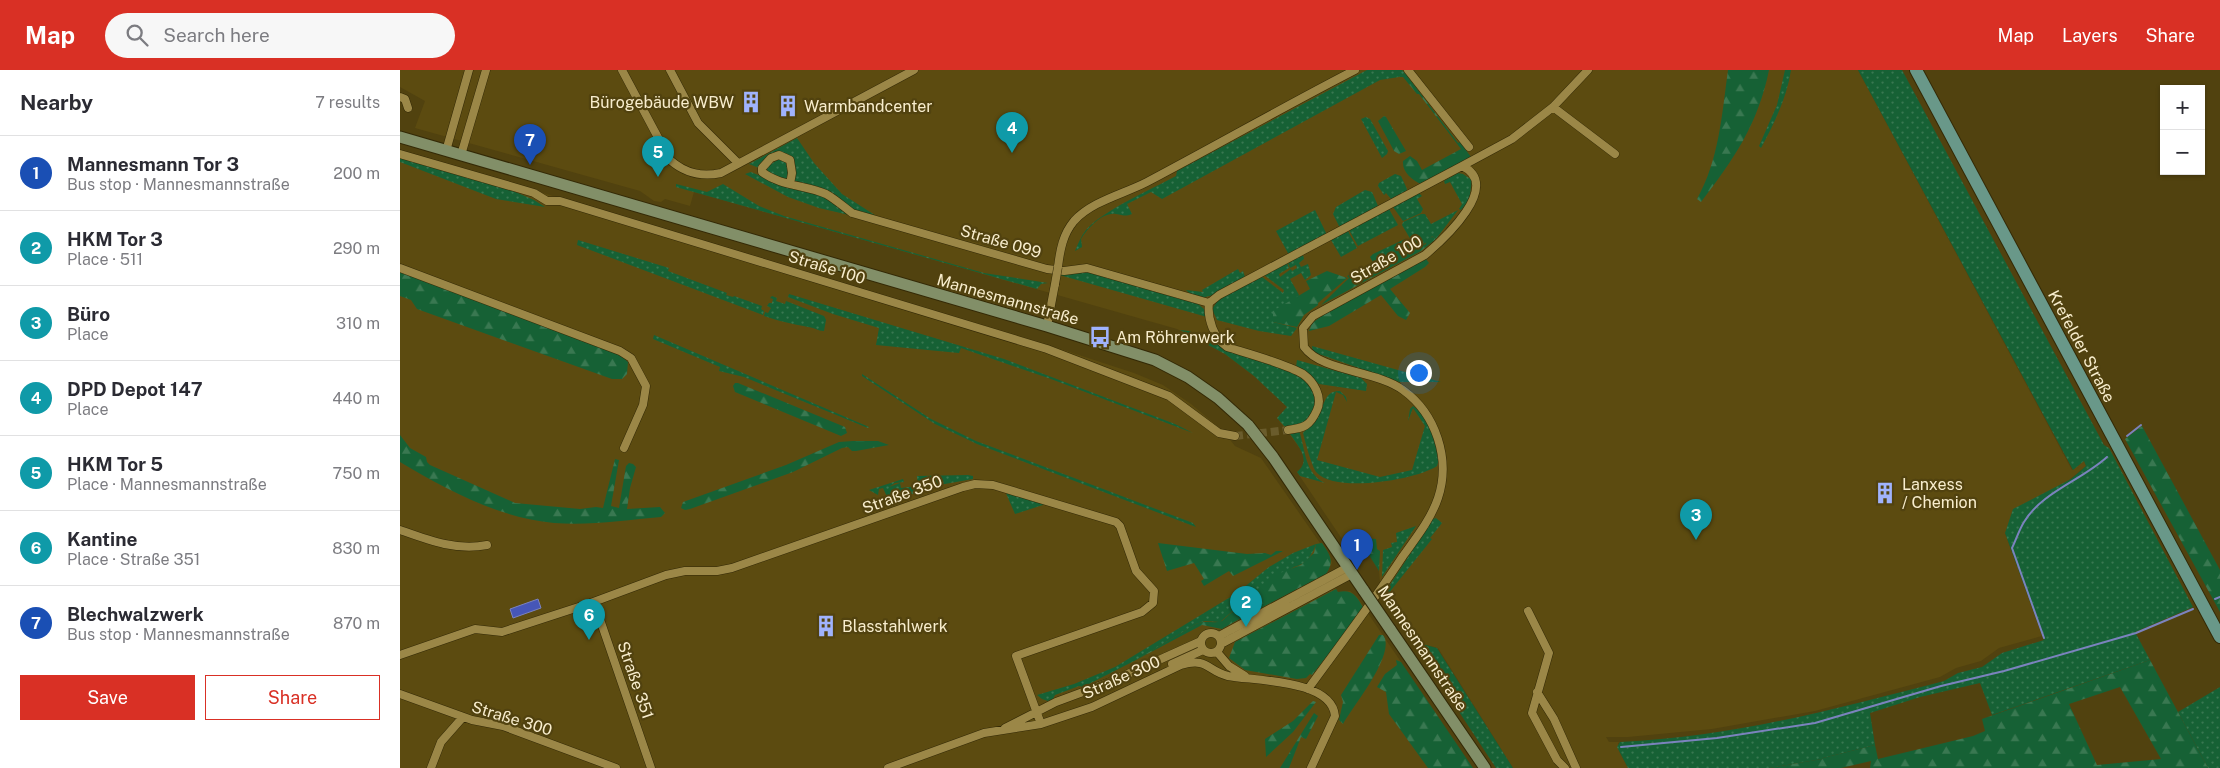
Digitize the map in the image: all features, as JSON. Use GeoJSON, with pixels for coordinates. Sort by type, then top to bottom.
{"type":"FeatureCollection","features":[{"type":"Feature","properties":{"kind":"main road","name":"Krefelder Straße"},"geometry":{"type":"LineString","coordinates":[[1916,70],[2220,637]]}},
{"type":"Feature","properties":{"kind":"main road","name":"Krefelder Straße"},"geometry":{"type":"LineString","coordinates":[[1924,70],[2220,622]]}},
{"type":"Feature","properties":{"kind":"main road","name":"Mannesmannstraße"},"geometry":{"type":"LineString","coordinates":[[400,137],[1047,326],[1155,360],[1188,377],[1218,398],[1248,425],[1272,457],[1485,768]]}},
{"type":"Feature","properties":{"kind":"street"},"geometry":{"type":"LineString","coordinates":[[446,151],[469,70]]}},
{"type":"Feature","properties":{"kind":"street"},"geometry":{"type":"LineString","coordinates":[[461,155],[486,70]]}},
{"type":"Feature","properties":{"kind":"street"},"geometry":{"type":"LineString","coordinates":[[622,70],[665,152],[677,166],[699,175],[710,176],[722,173],[914,70]]}},
{"type":"Feature","properties":{"kind":"street"},"geometry":{"type":"LineString","coordinates":[[670,70],[698,123],[738,163]]}},
{"type":"Feature","properties":{"kind":"street"},"geometry":{"type":"LineString","coordinates":[[1047,326],[1059,253],[1074,221],[1089,208],[1142,184],[1355,70]]}},
{"type":"Feature","properties":{"kind":"street"},"geometry":{"type":"LineString","coordinates":[[1408,70],[1469,147]]}},
{"type":"Feature","properties":{"kind":"street"},"geometry":{"type":"LineString","coordinates":[[1288,430],[1303,428],[1311,421],[1320,404],[1315,388],[1303,374],[1227,347],[1220,342],[1213,328],[1209,303],[1512,140],[1553,107],[1588,70]]}},
{"type":"Feature","properties":{"kind":"street"},"geometry":{"type":"LineString","coordinates":[[400,97],[405,99],[408,108]]}},
{"type":"Feature","properties":{"kind":"street"},"geometry":{"type":"LineString","coordinates":[[1553,107],[1615,154]]}},
{"type":"Feature","properties":{"kind":"street","name":"Straße 100"},"geometry":{"type":"LineString","coordinates":[[400,154],[534,194],[547,202],[560,201],[1047,349],[1169,396],[1219,433],[1235,436]]}},
{"type":"Feature","properties":{"kind":"street","name":"Straße 100"},"geometry":{"type":"LineString","coordinates":[[1308,689],[1365,613],[1424,525],[1438,497],[1443,469],[1442,452],[1437,434],[1417,402],[1404,390],[1388,380],[1316,359],[1304,347],[1303,328],[1312,316],[1425,255],[1440,243],[1477,193],[1477,180],[1474,175],[1462,166]]}},
{"type":"Feature","properties":{"kind":"street","name":"Straße 099"},"geometry":{"type":"LineString","coordinates":[[790,184],[826,194],[852,213],[1047,269],[1064,271],[1087,268],[1209,303]]}},
{"type":"Feature","properties":{"kind":"street"},"geometry":{"type":"LineString","coordinates":[[400,268],[620,351],[631,358],[646,386],[643,405],[624,448]]}},
{"type":"Feature","properties":{"kind":"street","name":"Straße 350"},"geometry":{"type":"LineString","coordinates":[[400,656],[475,629],[502,632],[594,602],[666,575],[685,572],[718,571],[732,568],[963,487],[975,484],[998,486],[1116,522],[1120,526],[1136,571],[1154,591],[1153,603],[1142,612],[1016,656],[1041,724]]}},
{"type":"Feature","properties":{"kind":"street"},"geometry":{"type":"LineString","coordinates":[[400,530],[443,544],[463,548],[486,545]]}},
{"type":"Feature","properties":{"kind":"street"},"geometry":{"type":"LineString","coordinates":[[1250,678],[1229,666],[1219,644],[1214,633],[1207,634],[1201,641],[1203,650],[1208,653],[1219,644],[1350,571]]}},
{"type":"Feature","properties":{"kind":"street","name":"Straße 351"},"geometry":{"type":"LineString","coordinates":[[594,602],[641,734],[651,768]]}},
{"type":"Feature","properties":{"kind":"street"},"geometry":{"type":"LineString","coordinates":[[1528,611],[1550,653],[1532,712],[1557,760],[1565,768]]}},
{"type":"Feature","properties":{"kind":"street","name":"Straße 300"},"geometry":{"type":"LineString","coordinates":[[1001,730],[1056,702],[1110,682],[1201,641]]}},
{"type":"Feature","properties":{"kind":"street"},"geometry":{"type":"LineString","coordinates":[[1117,696],[1157,672],[1203,650]]}},
{"type":"Feature","properties":{"kind":"street","name":"Straße 300"},"geometry":{"type":"LineString","coordinates":[[888,768],[984,733],[1041,724],[1117,696],[1190,662],[1207,664],[1226,675],[1308,689]]}},
{"type":"Feature","properties":{"kind":"street"},"geometry":{"type":"LineString","coordinates":[[1308,689],[1328,701],[1335,716],[1311,768]]}},
{"type":"Feature","properties":{"kind":"street"},"geometry":{"type":"LineString","coordinates":[[1537,692],[1554,719],[1576,768]]}},
{"type":"Feature","properties":{"kind":"street","name":"Straße 300"},"geometry":{"type":"LineString","coordinates":[[400,694],[463,717],[503,726],[616,768]]}},
{"type":"Feature","properties":{"kind":"street"},"geometry":{"type":"LineString","coordinates":[[431,768],[441,742],[463,717]]}},
{"type":"Feature","properties":{"kind":"shaded area"},"geometry":{"type":"Polygon","coordinates":[[[400,70],[1858,70],[2072,470],[2084,461],[2086,466],[2005,533],[2042,636],[1999,648],[1981,661],[1956,668],[1940,677],[1815,711],[1712,729],[1628,737],[1606,737],[1609,742],[1620,742],[1618,743],[1619,751],[1628,768],[1513,768],[1438,648],[1422,644],[1415,645],[1376,589],[1380,582],[1379,571],[1365,547],[1344,542],[1297,472],[1303,467],[1305,460],[1302,451],[1277,418],[1287,407],[1254,376],[1225,354],[1177,329],[694,192],[690,206],[665,199],[661,202],[654,201],[640,191],[415,128],[425,101],[400,87],[400,70]]]}},
{"type":"Feature","properties":{"kind":"shaded area"},"geometry":{"type":"Polygon","coordinates":[[[400,150],[1036,341],[1134,373],[1163,385],[1191,404],[1222,430],[1235,446],[1261,458],[1330,556],[1332,563],[1326,574],[1338,592],[1350,591],[1357,597],[1401,662],[1441,768],[400,768],[400,150]]]}},
{"type":"Feature","properties":{"kind":"green space"},"geometry":{"type":"Polygon","coordinates":[[[1367,70],[1402,70],[1405,73],[1399,77],[1380,80],[1162,199],[1151,192],[1127,204],[1132,214],[1126,216],[1111,214],[1101,218],[1087,230],[1081,239],[1082,247],[1075,251],[1081,237],[1086,230],[1103,215],[1176,176],[1177,171],[1367,70]]]}},
{"type":"Feature","properties":{"kind":"green space"},"geometry":{"type":"Polygon","coordinates":[[[1728,70],[1769,70],[1758,107],[1743,140],[1724,171],[1701,202],[1697,199],[1715,153],[1728,70]]]}},
{"type":"Feature","properties":{"kind":"green space"},"geometry":{"type":"Polygon","coordinates":[[[1785,70],[1791,70],[1783,100],[1761,148],[1759,146],[1777,105],[1785,70]]]}},
{"type":"Feature","properties":{"kind":"green space"},"geometry":{"type":"Polygon","coordinates":[[[1858,70],[1902,70],[2104,445],[2109,448],[2193,607],[2135,632],[2150,660],[1992,715],[1980,683],[1920,697],[1870,713],[1875,745],[1822,759],[1769,768],[1628,768],[1617,747],[1620,742],[1662,739],[1743,728],[1864,702],[1944,681],[1958,673],[1982,667],[2002,653],[2044,640],[2005,533],[2013,509],[2071,479],[2086,466],[2084,461],[2073,470],[1858,70]]]}},
{"type":"Feature","properties":{"kind":"green space"},"geometry":{"type":"Polygon","coordinates":[[[1405,73],[1458,143],[1460,142],[1471,157],[1421,184],[1408,175],[1404,169],[1403,161],[1410,156],[1417,161],[1422,170],[1461,149],[1419,94],[1403,77],[1399,77],[1405,73]]]}},
{"type":"Feature","properties":{"kind":"green space"},"geometry":{"type":"Polygon","coordinates":[[[1384,116],[1406,151],[1399,154],[1394,151],[1378,121],[1384,116]]]}},
{"type":"Feature","properties":{"kind":"green space"},"geometry":{"type":"Polygon","coordinates":[[[1366,117],[1370,119],[1388,151],[1382,158],[1361,119],[1366,117]]]}},
{"type":"Feature","properties":{"kind":"green space"},"geometry":{"type":"Polygon","coordinates":[[[797,138],[814,163],[842,194],[881,219],[853,211],[837,196],[828,192],[796,183],[794,178],[795,164],[788,154],[779,153],[771,155],[759,168],[749,164],[797,138]]]}},
{"type":"Feature","properties":{"kind":"green space"},"geometry":{"type":"Polygon","coordinates":[[[400,156],[511,190],[545,207],[496,199],[400,162],[400,156]]]}},
{"type":"Feature","properties":{"kind":"green space"},"geometry":{"type":"Polygon","coordinates":[[[779,159],[788,164],[788,181],[768,172],[766,167],[779,159]]]}},
{"type":"Feature","properties":{"kind":"green space"},"geometry":{"type":"Polygon","coordinates":[[[751,172],[775,182],[824,197],[849,215],[819,208],[788,197],[745,174],[751,172]]]}},
{"type":"Feature","properties":{"kind":"green space"},"geometry":{"type":"Polygon","coordinates":[[[1458,173],[1472,180],[1469,201],[1461,210],[1459,209],[1462,204],[1450,182],[1445,184],[1444,181],[1458,173]]]}},
{"type":"Feature","properties":{"kind":"green space"},"geometry":{"type":"Polygon","coordinates":[[[1395,174],[1401,176],[1407,189],[1391,199],[1386,193],[1384,195],[1378,186],[1379,183],[1395,174]]]}},
{"type":"Feature","properties":{"kind":"green space"},"geometry":{"type":"Polygon","coordinates":[[[676,184],[707,192],[723,184],[759,206],[784,216],[984,273],[1048,283],[1041,284],[1037,289],[676,187],[676,184]]]}},
{"type":"Feature","properties":{"kind":"green space"},"geometry":{"type":"Polygon","coordinates":[[[1365,190],[1372,192],[1378,206],[1340,228],[1333,214],[1336,207],[1365,190]]]}},
{"type":"Feature","properties":{"kind":"green space"},"geometry":{"type":"Polygon","coordinates":[[[1419,193],[1422,196],[1417,199],[1423,209],[1421,213],[1403,221],[1393,207],[1419,193]]]}},
{"type":"Feature","properties":{"kind":"green space"},"geometry":{"type":"Polygon","coordinates":[[[1389,209],[1398,225],[1358,246],[1349,230],[1389,209]]]}},
{"type":"Feature","properties":{"kind":"green space"},"geometry":{"type":"Polygon","coordinates":[[[1315,210],[1327,235],[1289,255],[1276,231],[1315,210]]]}},
{"type":"Feature","properties":{"kind":"green space"},"geometry":{"type":"Polygon","coordinates":[[[1458,210],[1436,239],[1432,236],[1420,247],[1401,257],[1365,267],[1373,262],[1370,257],[1373,254],[1405,239],[1407,242],[1411,240],[1402,225],[1403,222],[1425,214],[1431,224],[1458,210]]]}},
{"type":"Feature","properties":{"kind":"green space"},"geometry":{"type":"Polygon","coordinates":[[[1348,231],[1357,248],[1341,257],[1331,240],[1348,231]]]}},
{"type":"Feature","properties":{"kind":"green space"},"geometry":{"type":"Polygon","coordinates":[[[1430,235],[1436,239],[1421,251],[1321,305],[1349,278],[1347,276],[1365,267],[1373,267],[1426,244],[1425,240],[1432,237],[1430,235]]]}},
{"type":"Feature","properties":{"kind":"green space"},"geometry":{"type":"Polygon","coordinates":[[[578,240],[669,268],[668,271],[727,293],[726,295],[762,306],[763,315],[577,245],[578,240]]]}},
{"type":"Feature","properties":{"kind":"green space"},"geometry":{"type":"Polygon","coordinates":[[[1303,255],[1304,259],[1299,263],[1301,267],[1308,264],[1311,275],[1305,280],[1301,273],[1290,279],[1299,295],[1298,297],[1273,312],[1273,322],[1297,328],[1291,336],[1259,331],[1217,320],[1212,309],[1219,299],[1262,277],[1283,293],[1284,290],[1264,275],[1287,263],[1289,268],[1279,274],[1280,277],[1291,269],[1292,271],[1297,268],[1296,265],[1290,268],[1288,263],[1303,255]]]}},
{"type":"Feature","properties":{"kind":"green space"},"geometry":{"type":"Polygon","coordinates":[[[1426,259],[1429,263],[1425,267],[1390,289],[1410,313],[1406,320],[1398,316],[1381,295],[1329,326],[1309,331],[1312,323],[1326,313],[1426,259]]]}},
{"type":"Feature","properties":{"kind":"green space"},"geometry":{"type":"Polygon","coordinates":[[[1238,269],[1240,273],[1243,271],[1245,277],[1216,294],[1200,297],[1186,290],[1203,292],[1202,290],[1238,269]]]}},
{"type":"Feature","properties":{"kind":"green space"},"geometry":{"type":"Polygon","coordinates":[[[1042,270],[1088,271],[1197,303],[1205,310],[1207,317],[1042,270]]]}},
{"type":"Feature","properties":{"kind":"green space"},"geometry":{"type":"Polygon","coordinates":[[[1327,271],[1347,278],[1318,305],[1304,315],[1297,327],[1273,322],[1273,311],[1310,289],[1306,281],[1327,271]]]}},
{"type":"Feature","properties":{"kind":"green space"},"geometry":{"type":"Polygon","coordinates":[[[400,272],[620,355],[628,362],[627,374],[622,379],[612,379],[417,309],[411,300],[400,296],[400,272]]]}},
{"type":"Feature","properties":{"kind":"green space"},"geometry":{"type":"Polygon","coordinates":[[[789,294],[1004,359],[1175,424],[1193,433],[1051,379],[961,348],[959,353],[876,345],[879,328],[833,314],[788,297],[789,294]]]}},
{"type":"Feature","properties":{"kind":"green space"},"geometry":{"type":"Polygon","coordinates":[[[772,296],[777,298],[776,301],[785,304],[786,301],[824,316],[826,320],[824,331],[764,316],[765,312],[768,313],[771,308],[767,306],[769,303],[772,303],[773,299],[770,298],[772,296]]]}},
{"type":"Feature","properties":{"kind":"green space"},"geometry":{"type":"Polygon","coordinates":[[[1180,330],[1189,331],[1204,338],[1205,335],[1212,337],[1220,346],[1236,354],[1298,376],[1312,387],[1317,400],[1310,418],[1302,424],[1285,427],[1277,418],[1287,407],[1254,376],[1225,354],[1180,330]]]}},
{"type":"Feature","properties":{"kind":"green space"},"geometry":{"type":"Polygon","coordinates":[[[654,335],[869,427],[744,377],[719,371],[720,367],[653,339],[654,335]]]}},
{"type":"Feature","properties":{"kind":"green space"},"geometry":{"type":"Polygon","coordinates":[[[1312,346],[1441,382],[1399,382],[1313,352],[1312,346]]]}},
{"type":"Feature","properties":{"kind":"green space"},"geometry":{"type":"Polygon","coordinates":[[[1297,360],[1361,378],[1367,384],[1366,391],[1319,384],[1307,373],[1296,367],[1297,360]]]}},
{"type":"Feature","properties":{"kind":"green space"},"geometry":{"type":"Polygon","coordinates":[[[862,374],[931,419],[976,441],[1193,523],[1196,527],[977,444],[935,424],[862,376],[862,374]]]}},
{"type":"Feature","properties":{"kind":"green space"},"geometry":{"type":"Polygon","coordinates":[[[735,383],[845,427],[847,433],[841,436],[735,392],[733,386],[735,383]]]}},
{"type":"Feature","properties":{"kind":"green space"},"geometry":{"type":"Polygon","coordinates":[[[1335,391],[1340,391],[1346,397],[1347,402],[1343,395],[1336,392],[1317,460],[1380,477],[1412,470],[1425,426],[1413,408],[1408,421],[1410,409],[1413,406],[1424,417],[1433,433],[1439,458],[1437,466],[1412,476],[1376,482],[1341,482],[1327,479],[1317,473],[1303,433],[1317,419],[1328,396],[1335,391]]]}},
{"type":"Feature","properties":{"kind":"green space"},"geometry":{"type":"Polygon","coordinates":[[[2142,426],[2220,570],[2220,612],[2125,439],[2142,426]]]}},
{"type":"Feature","properties":{"kind":"green space"},"geometry":{"type":"Polygon","coordinates":[[[1299,431],[1309,467],[1318,479],[1325,483],[1300,476],[1297,472],[1303,463],[1302,453],[1297,443],[1287,433],[1299,431]]]}},
{"type":"Feature","properties":{"kind":"green space"},"geometry":{"type":"Polygon","coordinates":[[[400,435],[410,448],[426,457],[430,465],[515,503],[580,509],[603,508],[615,459],[619,460],[611,506],[619,508],[626,466],[629,463],[633,464],[636,467],[627,509],[660,507],[665,513],[661,517],[581,524],[554,523],[513,515],[474,501],[436,483],[400,462],[400,435]]]}},
{"type":"Feature","properties":{"kind":"green space"},"geometry":{"type":"Polygon","coordinates":[[[878,441],[889,445],[856,451],[852,451],[848,447],[842,448],[793,472],[690,509],[685,510],[681,508],[683,502],[786,465],[839,442],[878,441]]]}},
{"type":"Feature","properties":{"kind":"green space"},"geometry":{"type":"Polygon","coordinates":[[[968,475],[973,476],[973,479],[928,487],[888,505],[889,501],[883,488],[879,489],[878,495],[869,490],[903,479],[904,482],[895,483],[889,487],[900,483],[901,488],[918,486],[917,476],[968,475]]]}},
{"type":"Feature","properties":{"kind":"green space"},"geometry":{"type":"Polygon","coordinates":[[[1005,491],[1046,504],[1015,514],[1005,491]]]}},
{"type":"Feature","properties":{"kind":"green space"},"geometry":{"type":"Polygon","coordinates":[[[1436,518],[1442,523],[1430,538],[1432,539],[1384,599],[1382,597],[1433,519],[1436,518]]]}},
{"type":"Feature","properties":{"kind":"green space"},"geometry":{"type":"Polygon","coordinates":[[[1416,526],[1382,577],[1383,550],[1392,547],[1391,543],[1397,542],[1396,533],[1416,526]]]}},
{"type":"Feature","properties":{"kind":"green space"},"geometry":{"type":"Polygon","coordinates":[[[1352,537],[1376,539],[1377,549],[1380,551],[1379,571],[1364,547],[1343,540],[1352,537]]]}},
{"type":"Feature","properties":{"kind":"green space"},"geometry":{"type":"Polygon","coordinates":[[[1158,543],[1247,554],[1265,553],[1271,555],[1276,551],[1283,551],[1233,576],[1229,571],[1204,586],[1201,581],[1204,579],[1194,563],[1167,571],[1158,543]]]}},
{"type":"Feature","properties":{"kind":"green space"},"geometry":{"type":"Polygon","coordinates":[[[1322,543],[1331,562],[1326,574],[1222,629],[1202,625],[1136,660],[1196,624],[1222,621],[1280,573],[1301,565],[1314,553],[1316,544],[1322,543]]]}},
{"type":"Feature","properties":{"kind":"green space"},"geometry":{"type":"Polygon","coordinates":[[[1316,544],[1306,561],[1249,597],[1220,622],[1205,621],[1196,624],[1136,660],[1083,687],[1079,686],[1055,695],[1053,699],[1048,701],[1037,695],[1074,684],[1115,667],[1237,593],[1269,567],[1293,553],[1316,544]]]}},
{"type":"Feature","properties":{"kind":"green space"},"geometry":{"type":"Polygon","coordinates":[[[1336,589],[1338,592],[1343,591],[1354,595],[1364,609],[1312,675],[1297,679],[1245,670],[1229,658],[1235,642],[1336,589]]]}},
{"type":"Feature","properties":{"kind":"green space"},"geometry":{"type":"Polygon","coordinates":[[[1379,635],[1383,635],[1386,643],[1384,654],[1372,680],[1343,724],[1339,720],[1343,702],[1341,695],[1379,635]]]}},
{"type":"Feature","properties":{"kind":"green space"},"geometry":{"type":"Polygon","coordinates":[[[1422,644],[1437,648],[1513,768],[1496,768],[1415,645],[1422,644]]]}},
{"type":"Feature","properties":{"kind":"green space"},"geometry":{"type":"Polygon","coordinates":[[[1396,660],[1401,662],[1473,768],[1428,768],[1389,714],[1386,692],[1377,687],[1385,674],[1397,665],[1396,660]]]}},
{"type":"Feature","properties":{"kind":"green space"},"geometry":{"type":"Polygon","coordinates":[[[2150,660],[2208,768],[1870,768],[1871,761],[1841,768],[1769,768],[1822,759],[1875,745],[1878,759],[1973,736],[1985,731],[1982,719],[2150,660]],[[2120,687],[2069,704],[2097,765],[2161,759],[2120,687]]]}},
{"type":"Feature","properties":{"kind":"green space"},"geometry":{"type":"Polygon","coordinates":[[[2220,687],[2220,768],[2208,768],[2178,712],[2220,687]]]}},
{"type":"Feature","properties":{"kind":"green space"},"geometry":{"type":"Polygon","coordinates":[[[1313,701],[1316,702],[1293,732],[1266,757],[1265,739],[1293,721],[1313,701]]]}},
{"type":"Feature","properties":{"kind":"green space"},"geometry":{"type":"Polygon","coordinates":[[[1314,713],[1318,716],[1306,739],[1301,737],[1289,768],[1280,768],[1314,713]]]}},
{"type":"Feature","properties":{"kind":"water"},"geometry":{"type":"Polygon","coordinates":[[[538,599],[541,608],[513,618],[510,609],[538,599]]]}},
{"type":"Feature","properties":{"kind":"waterway"},"geometry":{"type":"LineString","coordinates":[[2127,436],[2141,425]]}},
{"type":"Feature","properties":{"kind":"waterway"},"geometry":{"type":"LineString","coordinates":[[2044,638],[2012,548],[2024,522],[2041,502],[2107,457]]}},
{"type":"Feature","properties":{"kind":"waterway"},"geometry":{"type":"LineString","coordinates":[[2215,599],[2220,597]]}},
{"type":"Feature","properties":{"kind":"waterway"},"geometry":{"type":"LineString","coordinates":[[1621,747],[1717,738],[1815,723],[1941,686],[2004,671],[2136,633],[2193,609]]}},
{"type":"Feature","properties":{"kind":"tunnel"},"geometry":{"type":"LineString","coordinates":[[1235,436],[1288,430]]}},
{"type":"Feature","properties":{"kind":"place","name":"Bürogebäude WBW"},"geometry":{"type":"Point","coordinates":[751,102]}},
{"type":"Feature","properties":{"kind":"place","name":"Warmbandcenter"},"geometry":{"type":"Point","coordinates":[788,106]}},
{"type":"Feature","properties":{"kind":"place","name":"DPD Depot 147"},"geometry":{"type":"Point","coordinates":[1012,153]}},
{"type":"Feature","properties":{"kind":"place","name":"Blechwalzwerk"},"geometry":{"type":"Point","coordinates":[530,165]}},
{"type":"Feature","properties":{"kind":"place","name":"HKM Tor 5"},"geometry":{"type":"Point","coordinates":[658,177]}},
{"type":"Feature","properties":{"kind":"place","name":"Am Röhrenwerk"},"geometry":{"type":"Point","coordinates":[1100,337]}},
{"type":"Feature","properties":{"kind":"place","name":"Lanxess / Chemion"},"geometry":{"type":"Point","coordinates":[1885,493]}},
{"type":"Feature","properties":{"kind":"place","name":"Büro"},"geometry":{"type":"Point","coordinates":[1696,540]}},
{"type":"Feature","properties":{"kind":"place","name":"Mannesmann Tor 3"},"geometry":{"type":"Point","coordinates":[1357,570]}},
{"type":"Feature","properties":{"kind":"place","name":"Blasstahlwerk"},"geometry":{"type":"Point","coordinates":[826,626]}},
{"type":"Feature","properties":{"kind":"place","name":"HKM Tor 3"},"geometry":{"type":"Point","coordinates":[1246,627]}},
{"type":"Feature","properties":{"kind":"place","name":"Kantine"},"geometry":{"type":"Point","coordinates":[589,640]}}]}
